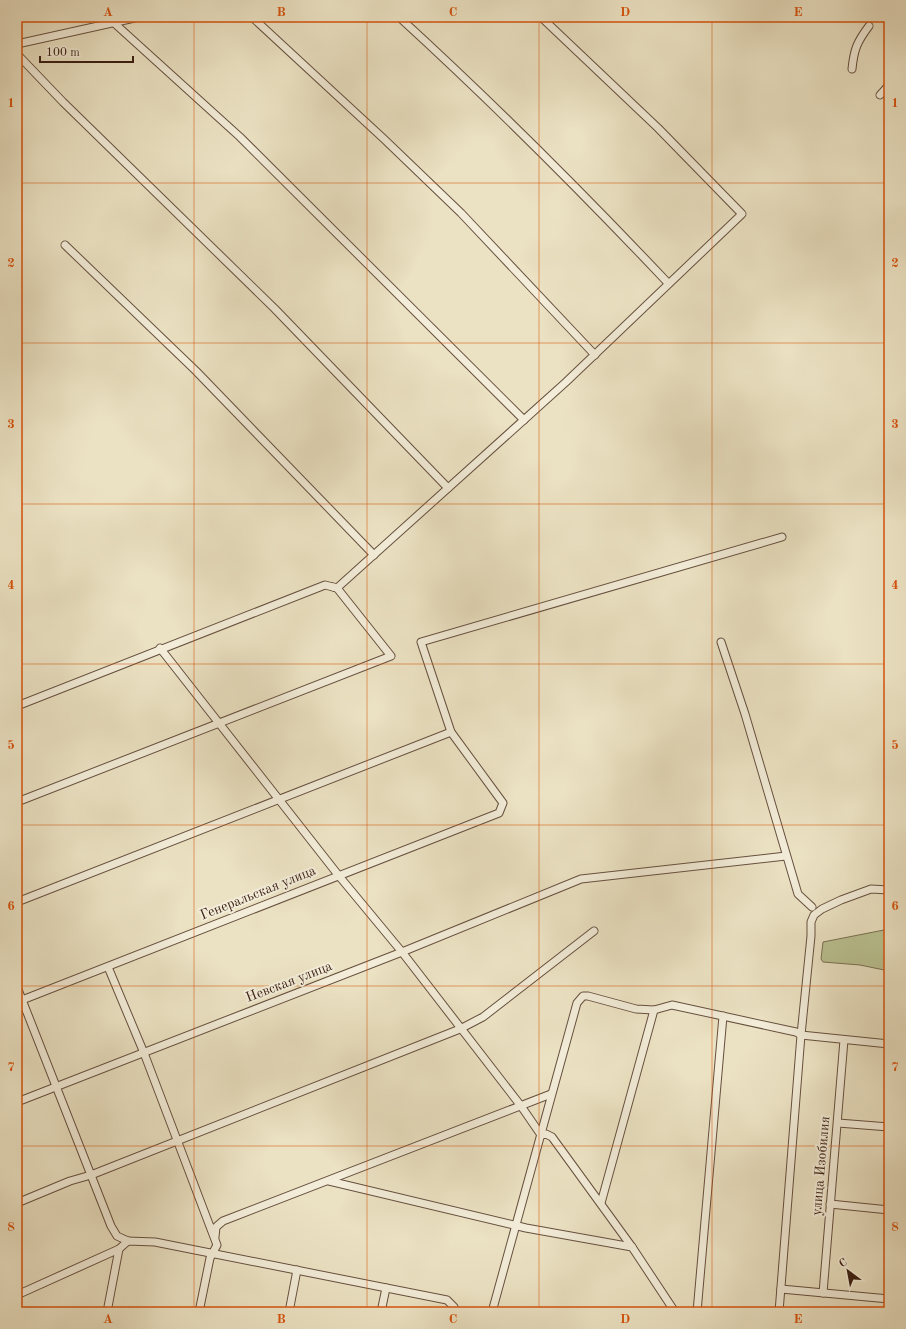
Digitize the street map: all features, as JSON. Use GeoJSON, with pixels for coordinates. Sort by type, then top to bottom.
{"type":"FeatureCollection","features":[{"type":"Feature","properties":{"kind":"street"},"geometry":{"type":"LineString","coordinates":[[17,44],[139,17]]}},
{"type":"Feature","properties":{"kind":"street"},"geometry":{"type":"LineString","coordinates":[[252,17],[384,139],[455,208],[595,355]]}},
{"type":"Feature","properties":{"kind":"street"},"geometry":{"type":"LineString","coordinates":[[398,17],[499,111],[584,195],[668,283]]}},
{"type":"Feature","properties":{"kind":"street"},"geometry":{"type":"LineString","coordinates":[[337,588],[595,355],[668,283],[742,214],[658,128],[541,17]]}},
{"type":"Feature","properties":{"kind":"street"},"geometry":{"type":"LineString","coordinates":[[113,22],[240,137],[524,420]]}},
{"type":"Feature","properties":{"kind":"street"},"geometry":{"type":"LineString","coordinates":[[852,69],[853,54],[857,42],[868,26]]}},
{"type":"Feature","properties":{"kind":"street"},"geometry":{"type":"LineString","coordinates":[[17,54],[63,102],[275,309],[448,488]]}},
{"type":"Feature","properties":{"kind":"street"},"geometry":{"type":"LineString","coordinates":[[880,95],[889,85]]}},
{"type":"Feature","properties":{"kind":"street"},"geometry":{"type":"LineString","coordinates":[[65,245],[196,371],[374,555]]}},
{"type":"Feature","properties":{"kind":"street"},"geometry":{"type":"LineString","coordinates":[[17,902],[279,798],[451,732],[421,642],[782,537]]}},
{"type":"Feature","properties":{"kind":"street"},"geometry":{"type":"LineString","coordinates":[[17,706],[160,648],[325,584],[337,588],[391,656],[17,802]]}},
{"type":"Feature","properties":{"kind":"street"},"geometry":{"type":"LineString","coordinates":[[721,642],[745,714],[798,894],[812,907]]}},
{"type":"Feature","properties":{"kind":"street"},"geometry":{"type":"LineString","coordinates":[[160,648],[339,876],[402,952],[521,1106],[541,1135]]}},
{"type":"Feature","properties":{"kind":"street","name":"Генеральская улица"},"geometry":{"type":"LineString","coordinates":[[20,1001],[499,813],[503,803],[451,732]]}},
{"type":"Feature","properties":{"kind":"street","name":"Невская улица"},"geometry":{"type":"LineString","coordinates":[[17,1102],[402,952],[570,885],[581,879],[786,856]]}},
{"type":"Feature","properties":{"kind":"street"},"geometry":{"type":"LineString","coordinates":[[779,1312],[811,922],[814,915],[840,900],[871,889],[889,890]]}},
{"type":"Feature","properties":{"kind":"street"},"geometry":{"type":"LineString","coordinates":[[17,1203],[70,1181],[91,1175],[483,1018],[594,931]]}},
{"type":"Feature","properties":{"kind":"street"},"geometry":{"type":"LineString","coordinates":[[108,967],[144,1053],[215,1237],[217,1245],[215,1252],[210,1258],[199,1312]]}},
{"type":"Feature","properties":{"kind":"street"},"geometry":{"type":"LineString","coordinates":[[17,987],[20,1001],[56,1086],[111,1226],[117,1236],[128,1241],[155,1242],[215,1252],[447,1300],[452,1303],[456,1312]]}},
{"type":"Feature","properties":{"kind":"street"},"geometry":{"type":"LineString","coordinates":[[492,1312],[578,999],[583,996],[588,996],[636,1009],[654,1010],[672,1005],[796,1032],[801,1035],[889,1044]]}},
{"type":"Feature","properties":{"kind":"street"},"geometry":{"type":"LineString","coordinates":[[601,1204],[654,1010]]}},
{"type":"Feature","properties":{"kind":"street"},"geometry":{"type":"LineString","coordinates":[[697,1312],[723,1016]]}},
{"type":"Feature","properties":{"kind":"street","name":"улица Изобилия"},"geometry":{"type":"LineString","coordinates":[[823,1293],[844,1040]]}},
{"type":"Feature","properties":{"kind":"street"},"geometry":{"type":"LineString","coordinates":[[215,1237],[216,1227],[223,1221],[551,1094]]}},
{"type":"Feature","properties":{"kind":"street"},"geometry":{"type":"LineString","coordinates":[[838,1123],[889,1127]]}},
{"type":"Feature","properties":{"kind":"street"},"geometry":{"type":"LineString","coordinates":[[541,1135],[546,1134],[552,1137],[632,1247],[675,1312]]}},
{"type":"Feature","properties":{"kind":"street"},"geometry":{"type":"LineString","coordinates":[[329,1181],[516,1224],[526,1228],[632,1247]]}},
{"type":"Feature","properties":{"kind":"street"},"geometry":{"type":"LineString","coordinates":[[830,1204],[889,1210]]}},
{"type":"Feature","properties":{"kind":"street"},"geometry":{"type":"LineString","coordinates":[[17,1295],[119,1248],[128,1241]]}},
{"type":"Feature","properties":{"kind":"street"},"geometry":{"type":"LineString","coordinates":[[107,1312],[119,1248]]}},
{"type":"Feature","properties":{"kind":"street"},"geometry":{"type":"LineString","coordinates":[[289,1312],[297,1270]]}},
{"type":"Feature","properties":{"kind":"street"},"geometry":{"type":"LineString","coordinates":[[381,1312],[386,1288]]}},
{"type":"Feature","properties":{"kind":"street"},"geometry":{"type":"LineString","coordinates":[[781,1289],[889,1299]]}},
{"type":"Feature","properties":{"kind":"green space"},"geometry":{"type":"Polygon","coordinates":[[[889,929],[889,971],[860,965],[823,962],[821,959],[823,942],[889,929]]]}}]}
